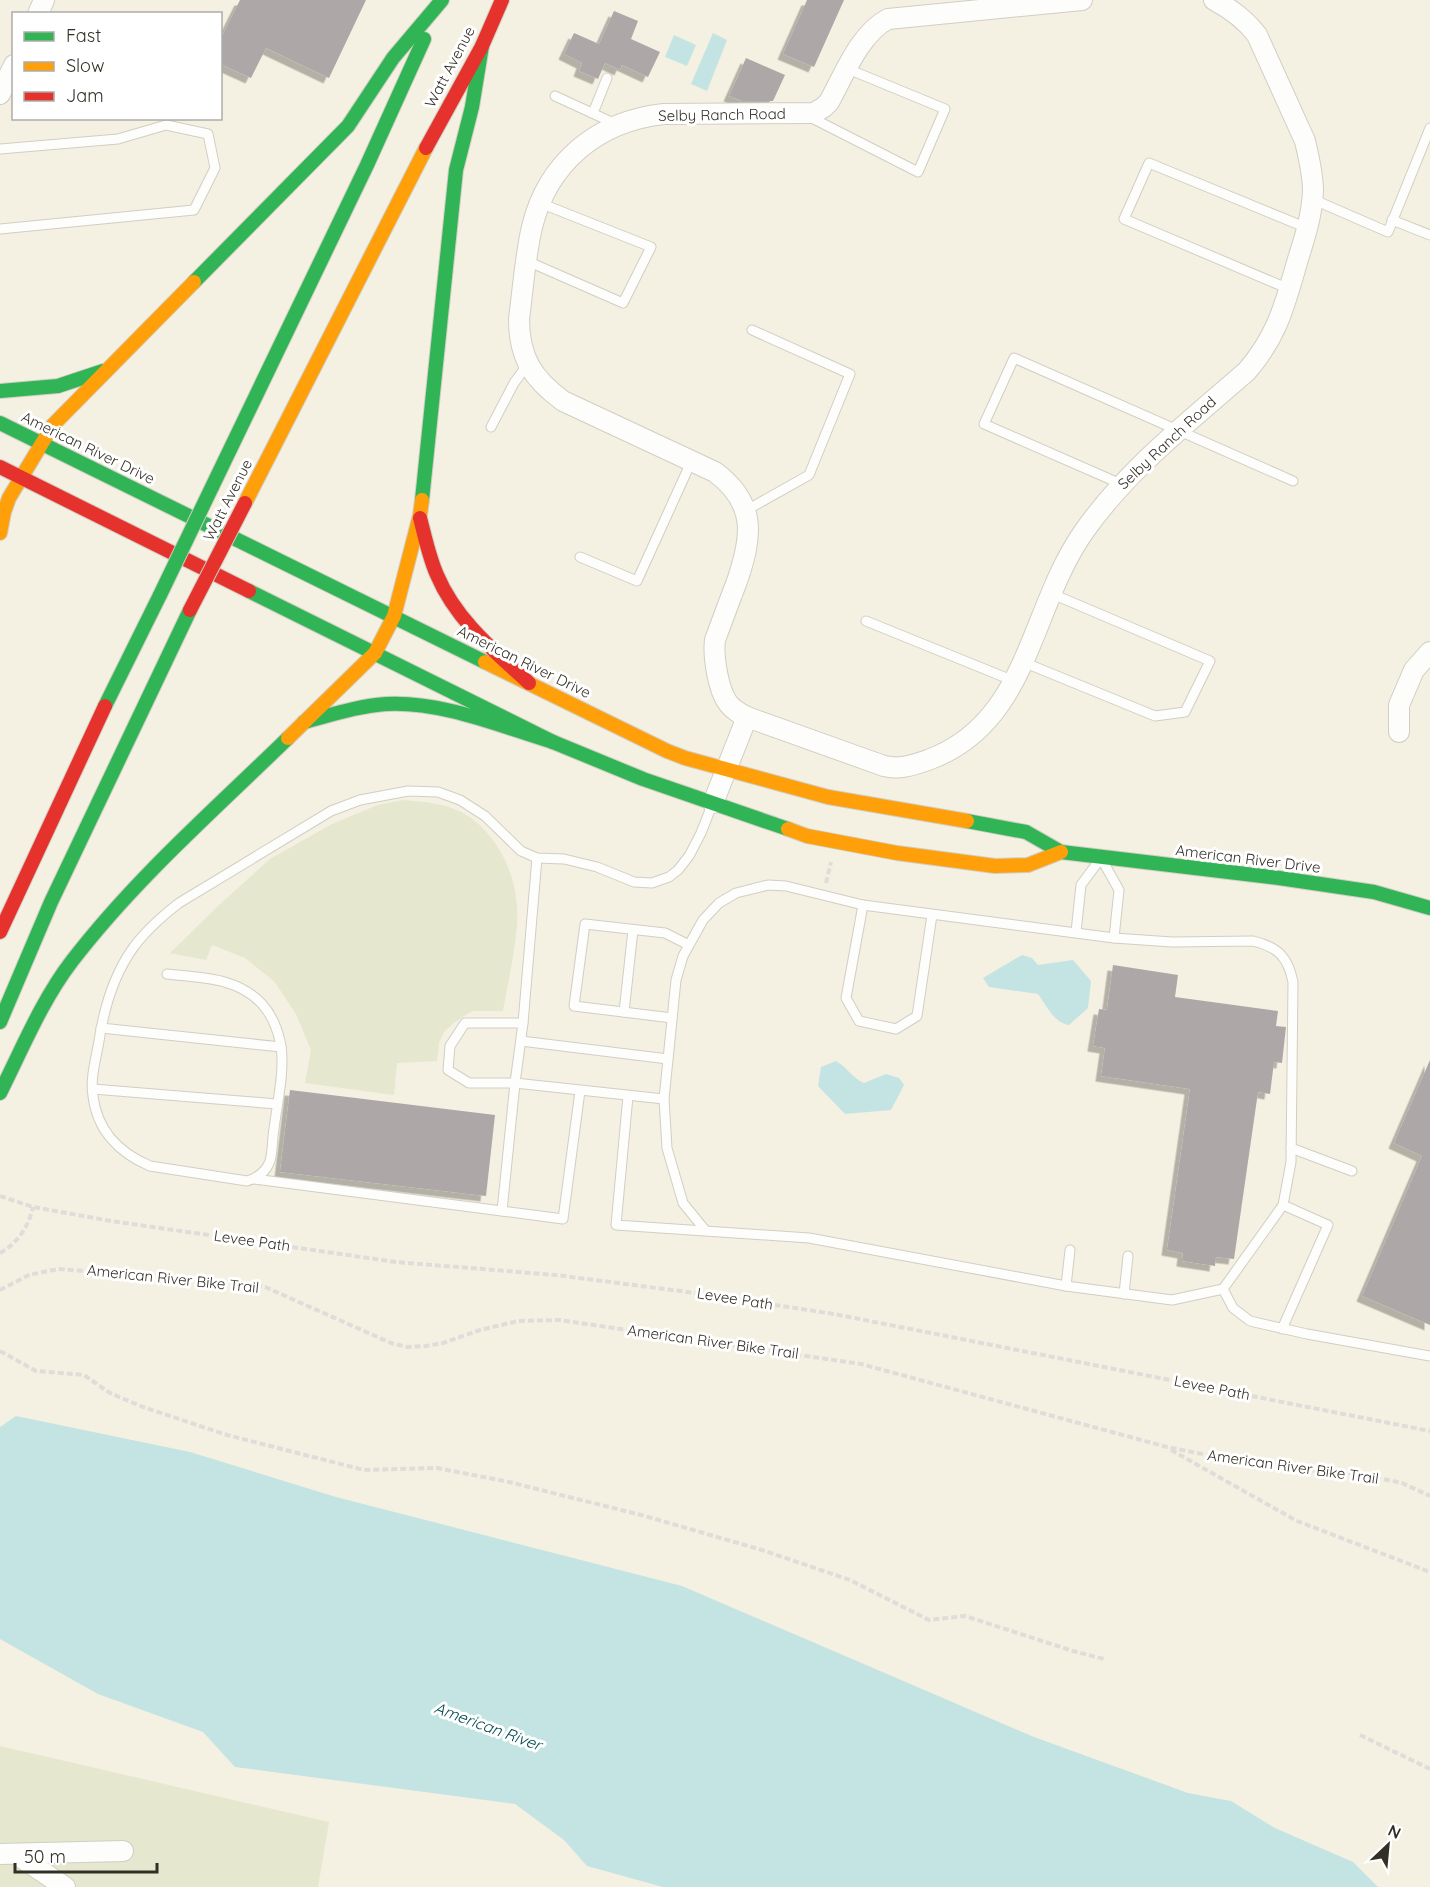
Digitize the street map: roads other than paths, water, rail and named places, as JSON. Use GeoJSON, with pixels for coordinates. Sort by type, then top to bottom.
{"type":"FeatureCollection","features":[{"type":"Feature","properties":{"kind":"main road"},"geometry":{"type":"LineString","coordinates":[[0,533],[4,510],[53,425],[348,126],[393,58],[442,0]]}},
{"type":"Feature","properties":{"kind":"main road","name":"Watt Avenue"},"geometry":{"type":"LineString","coordinates":[[0,932],[78,760],[367,165],[442,0]]}},
{"type":"Feature","properties":{"kind":"main road","name":"Watt Avenue"},"geometry":{"type":"LineString","coordinates":[[0,1022],[51,902],[190,610],[452,98],[482,46],[502,0]]}},
{"type":"Feature","properties":{"kind":"main road"},"geometry":{"type":"LineString","coordinates":[[0,1093],[46,1002],[71,962],[168,854],[375,653],[394,616],[420,515],[456,170],[472,107],[482,46]]}},
{"type":"Feature","properties":{"kind":"main road"},"geometry":{"type":"LineString","coordinates":[[0,391],[58,386],[109,369]]}},
{"type":"Feature","properties":{"kind":"main road","name":"American River Drive"},"geometry":{"type":"LineString","coordinates":[[0,423],[667,752],[828,798],[1026,832],[1061,852],[1279,878],[1374,892],[1430,908]]}},
{"type":"Feature","properties":{"kind":"main road"},"geometry":{"type":"LineString","coordinates":[[0,467],[553,742],[643,779],[807,836],[897,853],[995,866],[1028,865],[1061,852]]}},
{"type":"Feature","properties":{"kind":"main road"},"geometry":{"type":"LineString","coordinates":[[420,515],[428,551],[437,577],[456,608],[481,639],[529,683]]}},
{"type":"Feature","properties":{"kind":"main road"},"geometry":{"type":"LineString","coordinates":[[304,722],[343,712],[394,704],[441,710],[553,742]]}},
{"type":"Feature","properties":{"kind":"street","name":"Selby Ranch Road"},"geometry":{"type":"LineString","coordinates":[[1082,0],[888,19],[867,34],[824,107],[814,113],[664,114],[646,116],[618,125],[591,138],[569,158],[552,180],[540,202],[532,227],[519,319],[521,346],[528,364],[546,389],[564,401],[692,460],[724,479],[740,499],[745,511],[749,530],[745,559],[715,640],[713,653],[726,700],[735,711],[747,717],[884,766],[900,768],[938,756],[974,734],[990,718],[1015,681],[1050,593],[1084,531],[1121,484],[1247,371],[1260,356],[1278,325],[1307,228],[1312,199],[1312,176],[1305,141],[1264,48],[1248,24],[1231,9],[1214,0]]}},
{"type":"Feature","properties":{"kind":"street"},"geometry":{"type":"LineString","coordinates":[[0,94],[12,69]]}},
{"type":"Feature","properties":{"kind":"street"},"geometry":{"type":"LineString","coordinates":[[1399,732],[1399,705],[1414,670],[1430,652]]}},
{"type":"Feature","properties":{"kind":"street"},"geometry":{"type":"LineString","coordinates":[[713,803],[747,717]]}},
{"type":"Feature","properties":{"kind":"street"},"geometry":{"type":"LineString","coordinates":[[8,1854],[123,1851]]}},
{"type":"Feature","properties":{"kind":"street"},"geometry":{"type":"LineString","coordinates":[[8,1854],[65,1887]]}},
{"type":"Feature","properties":{"kind":"lane"},"geometry":{"type":"LineString","coordinates":[[804,113],[918,172],[945,109],[848,69]]}},
{"type":"Feature","properties":{"kind":"lane"},"geometry":{"type":"LineString","coordinates":[[593,114],[607,78]]}},
{"type":"Feature","properties":{"kind":"lane"},"geometry":{"type":"LineString","coordinates":[[555,96],[618,125]]}},
{"type":"Feature","properties":{"kind":"lane"},"geometry":{"type":"LineString","coordinates":[[0,149],[118,139],[166,125],[208,134],[215,168],[194,210],[0,229]]}},
{"type":"Feature","properties":{"kind":"lane"},"geometry":{"type":"LineString","coordinates":[[1312,199],[1388,232],[1430,128]]}},
{"type":"Feature","properties":{"kind":"lane"},"geometry":{"type":"LineString","coordinates":[[1289,289],[1124,219],[1149,163],[1307,228]]}},
{"type":"Feature","properties":{"kind":"lane"},"geometry":{"type":"LineString","coordinates":[[527,261],[623,303],[651,247],[540,202]]}},
{"type":"Feature","properties":{"kind":"lane"},"geometry":{"type":"LineString","coordinates":[[1392,220],[1430,235]]}},
{"type":"Feature","properties":{"kind":"lane"},"geometry":{"type":"LineString","coordinates":[[745,511],[809,475],[850,374],[752,330]]}},
{"type":"Feature","properties":{"kind":"lane"},"geometry":{"type":"LineString","coordinates":[[1121,484],[984,424],[1014,358],[1293,481]]}},
{"type":"Feature","properties":{"kind":"lane"},"geometry":{"type":"LineString","coordinates":[[491,427],[514,383],[528,364]]}},
{"type":"Feature","properties":{"kind":"lane"},"geometry":{"type":"LineString","coordinates":[[580,557],[637,581],[692,460]]}},
{"type":"Feature","properties":{"kind":"lane"},"geometry":{"type":"LineString","coordinates":[[1023,662],[1155,716],[1185,712],[1210,661],[1050,593]]}},
{"type":"Feature","properties":{"kind":"lane"},"geometry":{"type":"LineString","coordinates":[[866,621],[1015,681]]}},
{"type":"Feature","properties":{"kind":"lane"},"geometry":{"type":"LineString","coordinates":[[580,1091],[563,1219],[255,1179],[247,1181],[150,1166],[118,1148],[108,1137],[98,1117],[93,1089],[104,1011],[115,979],[145,933],[179,903],[331,811],[360,801],[408,791],[438,792],[460,800],[485,816],[521,852],[537,858],[564,859],[597,867],[634,882],[652,883],[669,877],[689,856],[713,803]]}},
{"type":"Feature","properties":{"kind":"lane"},"geometry":{"type":"LineString","coordinates":[[502,1211],[523,1023],[537,858]]}},
{"type":"Feature","properties":{"kind":"lane"},"geometry":{"type":"LineString","coordinates":[[1076,933],[1081,885],[1101,858],[1119,890],[1114,938]]}},
{"type":"Feature","properties":{"kind":"lane"},"geometry":{"type":"LineString","coordinates":[[628,1096],[616,1225],[808,1238],[1066,1286],[1172,1300],[1215,1292],[1223,1289],[1283,1205],[1291,1162],[1293,982],[1290,967],[1285,958],[1265,944],[1253,941],[1172,942],[1114,938],[863,905],[786,886],[768,885],[736,893],[719,903],[703,920],[683,956],[676,980],[664,1099],[668,1148],[683,1203],[705,1230]]}},
{"type":"Feature","properties":{"kind":"lane"},"geometry":{"type":"LineString","coordinates":[[863,905],[846,998],[859,1021],[896,1029],[917,1016],[932,915]]}},
{"type":"Feature","properties":{"kind":"lane"},"geometry":{"type":"LineString","coordinates":[[672,1018],[574,1006],[585,924],[665,933],[689,945]]}},
{"type":"Feature","properties":{"kind":"lane"},"geometry":{"type":"LineString","coordinates":[[624,1012],[633,930]]}},
{"type":"Feature","properties":{"kind":"lane"},"geometry":{"type":"LineString","coordinates":[[167,974],[226,981],[246,990],[262,1004],[274,1022],[281,1047],[282,1064],[270,1161],[264,1172],[255,1179]]}},
{"type":"Feature","properties":{"kind":"lane"},"geometry":{"type":"LineString","coordinates":[[523,1023],[465,1023],[450,1046],[448,1070],[469,1083],[515,1083],[664,1099]]}},
{"type":"Feature","properties":{"kind":"lane"},"geometry":{"type":"LineString","coordinates":[[101,1028],[281,1047]]}},
{"type":"Feature","properties":{"kind":"lane"},"geometry":{"type":"LineString","coordinates":[[520,1041],[668,1059]]}},
{"type":"Feature","properties":{"kind":"lane"},"geometry":{"type":"LineString","coordinates":[[93,1089],[277,1104]]}},
{"type":"Feature","properties":{"kind":"lane"},"geometry":{"type":"LineString","coordinates":[[1291,1148],[1352,1171]]}},
{"type":"Feature","properties":{"kind":"lane"},"geometry":{"type":"LineString","coordinates":[[1282,1329],[1328,1225],[1283,1205]]}},
{"type":"Feature","properties":{"kind":"lane"},"geometry":{"type":"LineString","coordinates":[[1066,1286],[1070,1250]]}},
{"type":"Feature","properties":{"kind":"lane"},"geometry":{"type":"LineString","coordinates":[[1124,1294],[1128,1256]]}},
{"type":"Feature","properties":{"kind":"lane"},"geometry":{"type":"LineString","coordinates":[[1223,1289],[1233,1308],[1250,1321],[1430,1356]]}},
{"type":"Feature","properties":{"kind":"water"},"geometry":{"type":"Polygon","coordinates":[[[713,33],[727,40],[707,91],[691,84],[713,33]]]}},
{"type":"Feature","properties":{"kind":"water"},"geometry":{"type":"Polygon","coordinates":[[[674,35],[696,45],[687,66],[665,57],[674,35]]]}},
{"type":"Feature","properties":{"kind":"water"},"geometry":{"type":"Polygon","coordinates":[[[1022,955],[1032,958],[1038,965],[1073,960],[1091,981],[1088,1008],[1069,1025],[1055,1017],[1038,994],[989,987],[983,978],[1022,955]]]}},
{"type":"Feature","properties":{"kind":"water"},"geometry":{"type":"Polygon","coordinates":[[[836,1061],[864,1083],[886,1074],[899,1078],[904,1085],[891,1110],[845,1114],[818,1086],[821,1067],[836,1061]]]}},
{"type":"Feature","properties":{"kind":"water","name":"American River"},"geometry":{"type":"Polygon","coordinates":[[[16,1416],[190,1452],[336,1497],[682,1586],[1034,1737],[1188,1793],[1231,1801],[1275,1828],[1353,1862],[1378,1887],[663,1887],[587,1866],[564,1840],[515,1804],[235,1767],[203,1732],[98,1694],[0,1639],[0,1427],[16,1416]]]}}]}
